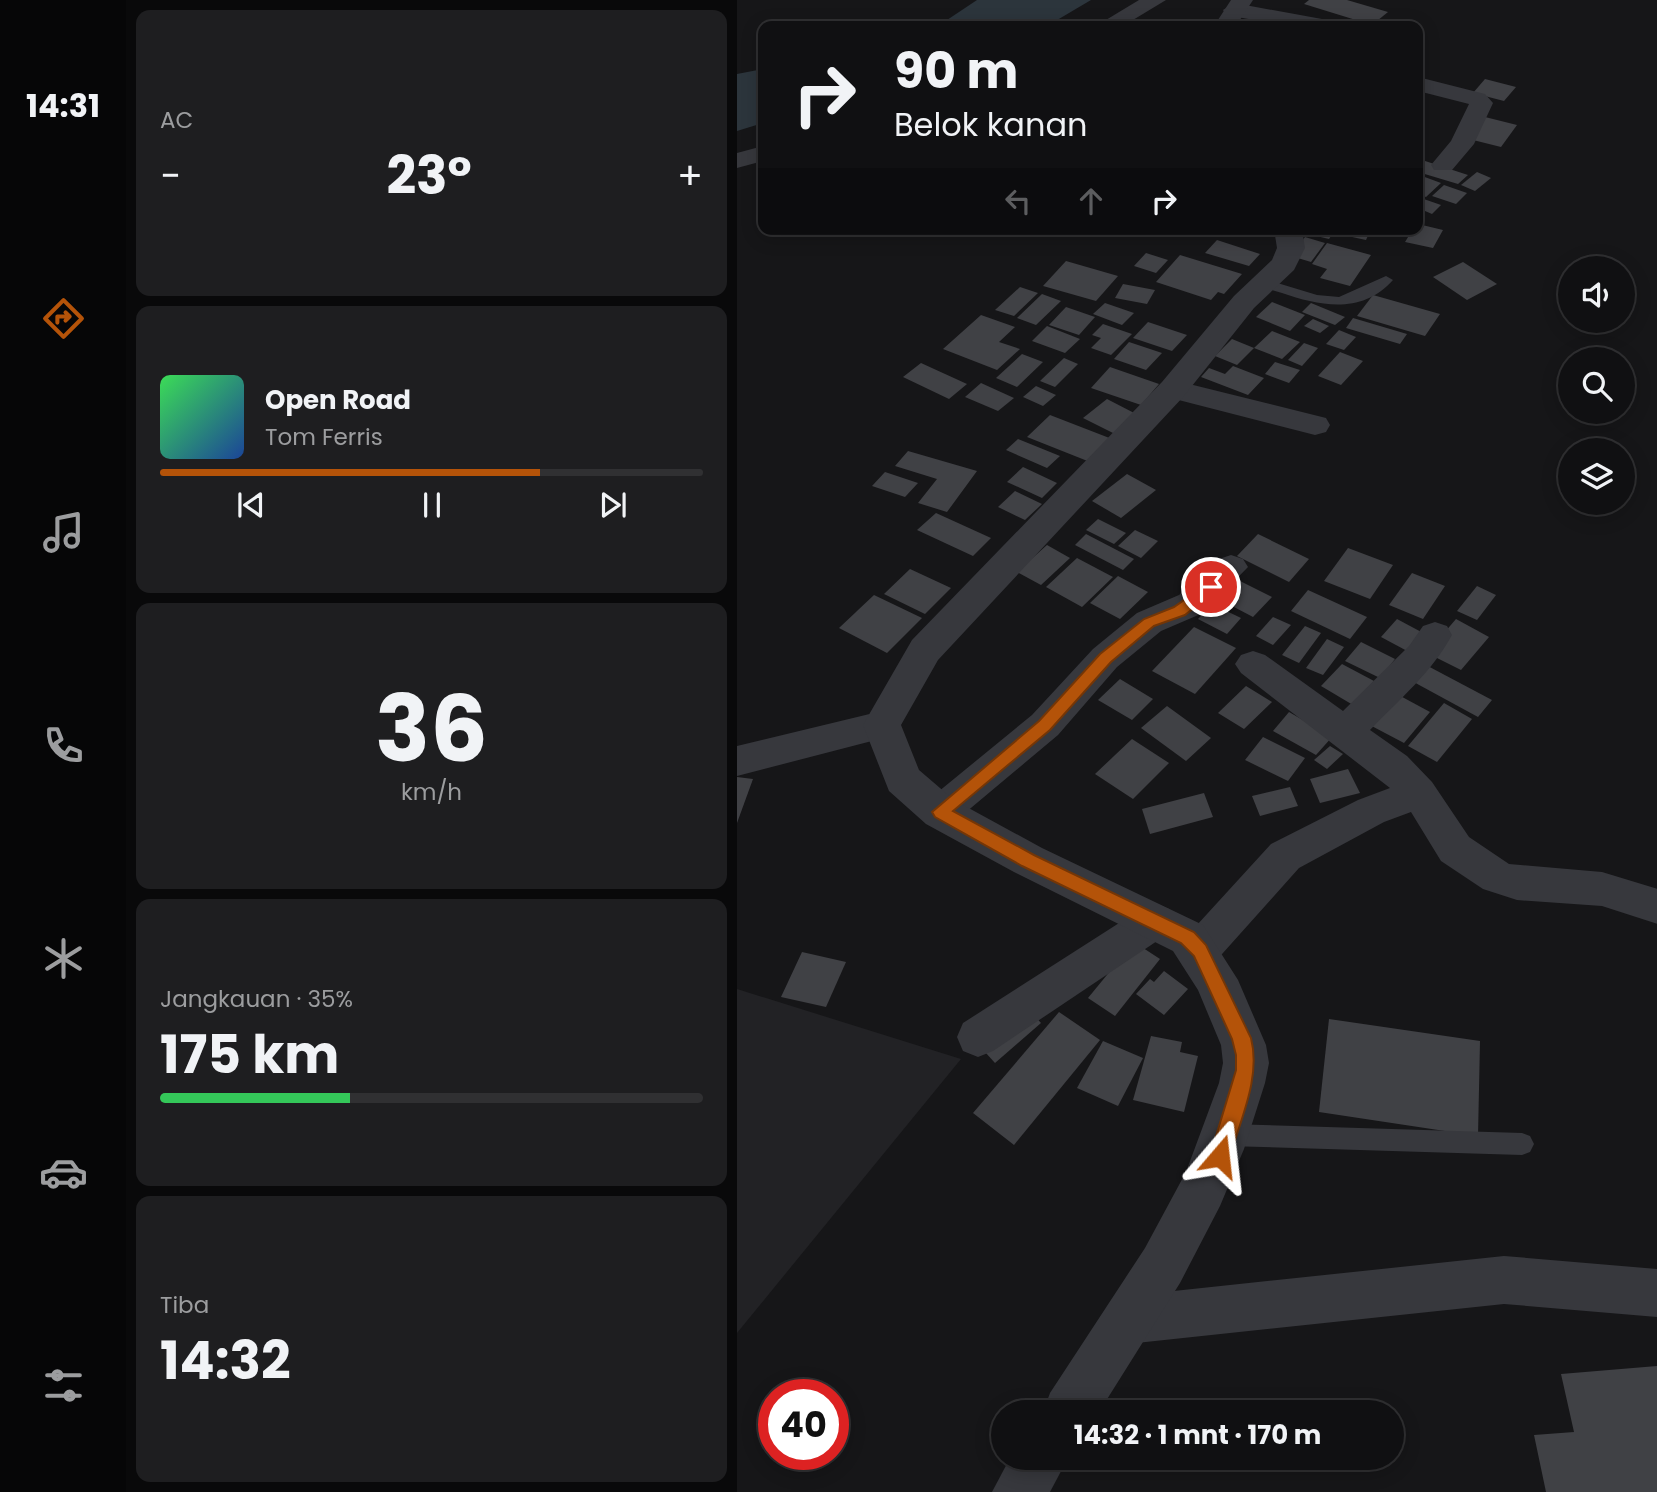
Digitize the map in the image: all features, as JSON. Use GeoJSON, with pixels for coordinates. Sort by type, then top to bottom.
{"type":"FeatureCollection","features":[{"type":"Feature","properties":{"kind":"street"},"geometry":{"type":"LineString","coordinates":[[1116,21],[1155,0]]}},
{"type":"Feature","properties":{"kind":"street"},"geometry":{"type":"LineString","coordinates":[[1234,12],[1291,21]]}},
{"type":"Feature","properties":{"kind":"street"},"geometry":{"type":"LineString","coordinates":[[1423,85],[1477,99],[1481,103],[1462,145],[1443,164]]}},
{"type":"Feature","properties":{"kind":"street"},"geometry":{"type":"LineString","coordinates":[[737,160],[758,154]]}},
{"type":"Feature","properties":{"kind":"street"},"geometry":{"type":"LineString","coordinates":[[737,761],[882,725],[925,650],[1173,389],[1235,312],[1288,258],[1288,235]]}},
{"type":"Feature","properties":{"kind":"street"},"geometry":{"type":"LineString","coordinates":[[1173,389],[1315,425]]}},
{"type":"Feature","properties":{"kind":"street"},"geometry":{"type":"LineString","coordinates":[[940,812],[1045,725],[1106,658],[1149,622],[1191,604],[1231,567]]}},
{"type":"Feature","properties":{"kind":"street"},"geometry":{"type":"LineString","coordinates":[[1344,733],[1421,655],[1435,635]]}},
{"type":"Feature","properties":{"kind":"street"},"geometry":{"type":"LineString","coordinates":[[1253,664],[1394,767],[1419,793],[1455,849],[1497,877],[1517,883],[1602,889],[1657,907]]}},
{"type":"Feature","properties":{"kind":"street"},"geometry":{"type":"LineString","coordinates":[[882,725],[903,780],[940,812],[1028,860],[1188,938],[1200,950],[1242,1038],[1246,1055],[1245,1070],[1220,1156],[1156,1277],[1077,1400]]}},
{"type":"Feature","properties":{"kind":"street"},"geometry":{"type":"LineString","coordinates":[[1200,950],[1285,856],[1371,811],[1419,793]]}},
{"type":"Feature","properties":{"kind":"street"},"geometry":{"type":"LineString","coordinates":[[978,1037],[1155,921]]}},
{"type":"Feature","properties":{"kind":"street"},"geometry":{"type":"LineString","coordinates":[[1127,1320],[1505,1280],[1657,1293]]}},
{"type":"Feature","properties":{"kind":"street"},"geometry":{"type":"LineString","coordinates":[[1019,1492],[1033,1470]]}},
{"type":"Feature","properties":{"kind":"lane"},"geometry":{"type":"LineString","coordinates":[[1264,283],[1339,304],[1368,294],[1386,280]]}},
{"type":"Feature","properties":{"kind":"lane"},"geometry":{"type":"LineString","coordinates":[[1227,1135],[1522,1144]]}},
{"type":"Feature","properties":{"kind":"shaded area"},"geometry":{"type":"Polygon","coordinates":[[[977,0],[1091,0],[1055,21],[946,21],[977,0]]]}},
{"type":"Feature","properties":{"kind":"shaded area"},"geometry":{"type":"Polygon","coordinates":[[[758,70],[758,125],[737,131],[737,74],[758,70]]]}},
{"type":"Feature","properties":{"kind":"shaded area"},"geometry":{"type":"Polygon","coordinates":[[[737,989],[961,1059],[737,1333],[737,989]]]}},
{"type":"Feature","properties":{"kind":"building"},"geometry":{"type":"Polygon","coordinates":[[[1309,0],[1347,0],[1388,12],[1377,21],[1359,21],[1304,4],[1309,0]]]}},
{"type":"Feature","properties":{"kind":"building"},"geometry":{"type":"Polygon","coordinates":[[[1485,79],[1516,87],[1504,101],[1473,93],[1485,79]]]}},
{"type":"Feature","properties":{"kind":"building"},"geometry":{"type":"Polygon","coordinates":[[[1481,116],[1517,125],[1501,147],[1465,138],[1481,116]]]}},
{"type":"Feature","properties":{"kind":"building"},"geometry":{"type":"Polygon","coordinates":[[[1423,160],[1468,175],[1458,184],[1423,174],[1423,160]]]}},
{"type":"Feature","properties":{"kind":"building"},"geometry":{"type":"Polygon","coordinates":[[[1477,172],[1491,178],[1475,191],[1461,185],[1477,172]]]}},
{"type":"Feature","properties":{"kind":"building"},"geometry":{"type":"Polygon","coordinates":[[[1423,176],[1441,183],[1426,197],[1423,196],[1423,176]]]}},
{"type":"Feature","properties":{"kind":"building"},"geometry":{"type":"Polygon","coordinates":[[[1444,185],[1467,193],[1456,204],[1432,196],[1444,185]]]}},
{"type":"Feature","properties":{"kind":"building"},"geometry":{"type":"Polygon","coordinates":[[[1423,199],[1441,205],[1432,214],[1423,210],[1423,199]]]}},
{"type":"Feature","properties":{"kind":"building"},"geometry":{"type":"Polygon","coordinates":[[[1423,225],[1443,230],[1433,248],[1405,242],[1409,235],[1423,235],[1423,225]]]}},
{"type":"Feature","properties":{"kind":"building"},"geometry":{"type":"Polygon","coordinates":[[[1312,235],[1332,235],[1329,239],[1312,235]]]}},
{"type":"Feature","properties":{"kind":"building"},"geometry":{"type":"Polygon","coordinates":[[[1343,235],[1368,235],[1366,240],[1343,235]]]}},
{"type":"Feature","properties":{"kind":"building"},"geometry":{"type":"Polygon","coordinates":[[[1305,237],[1325,243],[1311,262],[1291,256],[1305,237]]]}},
{"type":"Feature","properties":{"kind":"building"},"geometry":{"type":"Polygon","coordinates":[[[1217,240],[1260,254],[1249,266],[1205,253],[1217,240]]]}},
{"type":"Feature","properties":{"kind":"building"},"geometry":{"type":"Polygon","coordinates":[[[1327,243],[1371,255],[1350,286],[1320,278],[1327,269],[1312,264],[1327,243]]]}},
{"type":"Feature","properties":{"kind":"building"},"geometry":{"type":"Polygon","coordinates":[[[1146,253],[1168,260],[1156,273],[1134,266],[1146,253]]]}},
{"type":"Feature","properties":{"kind":"building"},"geometry":{"type":"Polygon","coordinates":[[[1180,255],[1242,274],[1224,294],[1218,292],[1211,300],[1156,282],[1180,255]]]}},
{"type":"Feature","properties":{"kind":"building"},"geometry":{"type":"Polygon","coordinates":[[[1066,261],[1118,276],[1096,301],[1043,286],[1066,261]]]}},
{"type":"Feature","properties":{"kind":"building"},"geometry":{"type":"Polygon","coordinates":[[[1463,262],[1497,284],[1467,300],[1433,277],[1463,262]]]}},
{"type":"Feature","properties":{"kind":"building"},"geometry":{"type":"Polygon","coordinates":[[[1123,284],[1155,290],[1147,304],[1115,298],[1123,284]]]}},
{"type":"Feature","properties":{"kind":"building"},"geometry":{"type":"Polygon","coordinates":[[[1020,287],[1038,293],[1014,316],[995,310],[1020,287]]]}},
{"type":"Feature","properties":{"kind":"building"},"geometry":{"type":"Polygon","coordinates":[[[1042,294],[1061,301],[1036,325],[1017,318],[1042,294]]]}},
{"type":"Feature","properties":{"kind":"building"},"geometry":{"type":"Polygon","coordinates":[[[1373,295],[1440,314],[1425,336],[1357,316],[1373,295]]]}},
{"type":"Feature","properties":{"kind":"building"},"geometry":{"type":"Polygon","coordinates":[[[1272,302],[1305,315],[1290,331],[1256,317],[1272,302]]]}},
{"type":"Feature","properties":{"kind":"building"},"geometry":{"type":"Polygon","coordinates":[[[1105,303],[1134,313],[1122,325],[1093,314],[1105,303]]]}},
{"type":"Feature","properties":{"kind":"building"},"geometry":{"type":"Polygon","coordinates":[[[1311,303],[1345,317],[1335,325],[1302,312],[1311,303]]]}},
{"type":"Feature","properties":{"kind":"building"},"geometry":{"type":"Polygon","coordinates":[[[1066,307],[1095,317],[1079,335],[1049,325],[1066,307]]]}},
{"type":"Feature","properties":{"kind":"building"},"geometry":{"type":"Polygon","coordinates":[[[981,315],[1015,327],[999,342],[1020,349],[997,370],[943,349],[981,315]]]}},
{"type":"Feature","properties":{"kind":"building"},"geometry":{"type":"Polygon","coordinates":[[[1353,318],[1407,334],[1400,344],[1346,328],[1353,318]]]}},
{"type":"Feature","properties":{"kind":"building"},"geometry":{"type":"Polygon","coordinates":[[[1313,319],[1329,326],[1320,333],[1304,326],[1313,319]]]}},
{"type":"Feature","properties":{"kind":"building"},"geometry":{"type":"Polygon","coordinates":[[[1148,322],[1187,335],[1172,351],[1133,338],[1148,322]]]}},
{"type":"Feature","properties":{"kind":"building"},"geometry":{"type":"Polygon","coordinates":[[[1103,324],[1132,334],[1111,355],[1091,348],[1101,338],[1092,335],[1103,324]]]}},
{"type":"Feature","properties":{"kind":"building"},"geometry":{"type":"Polygon","coordinates":[[[1047,326],[1080,339],[1065,353],[1032,341],[1047,326]]]}},
{"type":"Feature","properties":{"kind":"building"},"geometry":{"type":"Polygon","coordinates":[[[1339,330],[1356,337],[1344,350],[1326,344],[1339,330]]]}},
{"type":"Feature","properties":{"kind":"building"},"geometry":{"type":"Polygon","coordinates":[[[1272,331],[1300,342],[1282,359],[1254,348],[1272,331]]]}},
{"type":"Feature","properties":{"kind":"building"},"geometry":{"type":"Polygon","coordinates":[[[1232,339],[1254,348],[1237,365],[1215,356],[1232,339]]]}},
{"type":"Feature","properties":{"kind":"building"},"geometry":{"type":"Polygon","coordinates":[[[1129,342],[1162,353],[1146,370],[1114,359],[1129,342]]]}},
{"type":"Feature","properties":{"kind":"building"},"geometry":{"type":"Polygon","coordinates":[[[1304,343],[1318,348],[1302,366],[1288,360],[1304,343]]]}},
{"type":"Feature","properties":{"kind":"building"},"geometry":{"type":"Polygon","coordinates":[[[1340,352],[1363,361],[1341,385],[1318,376],[1340,352]]]}},
{"type":"Feature","properties":{"kind":"building"},"geometry":{"type":"Polygon","coordinates":[[[1022,354],[1043,362],[1017,387],[996,378],[1022,354]]]}},
{"type":"Feature","properties":{"kind":"building"},"geometry":{"type":"Polygon","coordinates":[[[1064,358],[1078,364],[1055,387],[1040,381],[1064,358]]]}},
{"type":"Feature","properties":{"kind":"building"},"geometry":{"type":"Polygon","coordinates":[[[1275,362],[1300,370],[1289,383],[1265,374],[1275,362]]]}},
{"type":"Feature","properties":{"kind":"building"},"geometry":{"type":"Polygon","coordinates":[[[921,363],[967,384],[949,399],[903,377],[921,363]]]}},
{"type":"Feature","properties":{"kind":"building"},"geometry":{"type":"Polygon","coordinates":[[[1233,366],[1264,378],[1248,395],[1201,377],[1209,368],[1225,374],[1233,366]]]}},
{"type":"Feature","properties":{"kind":"building"},"geometry":{"type":"Polygon","coordinates":[[[1110,367],[1159,384],[1141,405],[1091,388],[1110,367]]]}},
{"type":"Feature","properties":{"kind":"building"},"geometry":{"type":"Polygon","coordinates":[[[981,383],[1014,398],[998,411],[965,397],[981,383]]]}},
{"type":"Feature","properties":{"kind":"building"},"geometry":{"type":"Polygon","coordinates":[[[1036,386],[1056,395],[1043,406],[1023,397],[1036,386]]]}},
{"type":"Feature","properties":{"kind":"building"},"geometry":{"type":"Polygon","coordinates":[[[1107,399],[1138,415],[1115,434],[1083,418],[1107,399]]]}},
{"type":"Feature","properties":{"kind":"building"},"geometry":{"type":"Polygon","coordinates":[[[1050,415],[1112,439],[1090,462],[1027,437],[1050,415]]]}},
{"type":"Feature","properties":{"kind":"building"},"geometry":{"type":"Polygon","coordinates":[[[1018,439],[1060,456],[1047,468],[1006,450],[1018,439]]]}},
{"type":"Feature","properties":{"kind":"building"},"geometry":{"type":"Polygon","coordinates":[[[908,451],[977,471],[947,512],[918,503],[937,479],[895,466],[908,451]]]}},
{"type":"Feature","properties":{"kind":"building"},"geometry":{"type":"Polygon","coordinates":[[[1023,467],[1057,483],[1042,498],[1007,482],[1023,467]]]}},
{"type":"Feature","properties":{"kind":"building"},"geometry":{"type":"Polygon","coordinates":[[[885,472],[918,483],[905,497],[872,486],[885,472]]]}},
{"type":"Feature","properties":{"kind":"building"},"geometry":{"type":"Polygon","coordinates":[[[1127,474],[1156,490],[1121,518],[1092,501],[1127,474]]]}},
{"type":"Feature","properties":{"kind":"building"},"geometry":{"type":"Polygon","coordinates":[[[1015,491],[1042,504],[1025,520],[998,507],[1015,491]]]}},
{"type":"Feature","properties":{"kind":"building"},"geometry":{"type":"Polygon","coordinates":[[[936,513],[991,538],[973,556],[917,530],[936,513]]]}},
{"type":"Feature","properties":{"kind":"building"},"geometry":{"type":"Polygon","coordinates":[[[1098,519],[1126,533],[1114,544],[1086,530],[1098,519]]]}},
{"type":"Feature","properties":{"kind":"building"},"geometry":{"type":"Polygon","coordinates":[[[1135,530],[1158,541],[1141,558],[1118,546],[1135,530]]]}},
{"type":"Feature","properties":{"kind":"building"},"geometry":{"type":"Polygon","coordinates":[[[1086,534],[1134,559],[1123,570],[1075,545],[1086,534]]]}},
{"type":"Feature","properties":{"kind":"building"},"geometry":{"type":"Polygon","coordinates":[[[1258,534],[1309,559],[1289,582],[1237,556],[1258,534]]]}},
{"type":"Feature","properties":{"kind":"building"},"geometry":{"type":"Polygon","coordinates":[[[1047,545],[1070,558],[1041,585],[1017,572],[1047,545]]]}},
{"type":"Feature","properties":{"kind":"building"},"geometry":{"type":"Polygon","coordinates":[[[1348,548],[1393,565],[1370,599],[1324,581],[1348,548]]]}},
{"type":"Feature","properties":{"kind":"building"},"geometry":{"type":"Polygon","coordinates":[[[1077,558],[1113,577],[1082,607],[1046,587],[1077,558]]]}},
{"type":"Feature","properties":{"kind":"building"},"geometry":{"type":"Polygon","coordinates":[[[910,569],[951,588],[925,614],[884,594],[910,569]]]}},
{"type":"Feature","properties":{"kind":"building"},"geometry":{"type":"Polygon","coordinates":[[[1412,573],[1445,586],[1423,619],[1389,605],[1412,573]]]}},
{"type":"Feature","properties":{"kind":"building"},"geometry":{"type":"Polygon","coordinates":[[[1118,576],[1148,592],[1120,619],[1090,603],[1118,576]]]}},
{"type":"Feature","properties":{"kind":"building"},"geometry":{"type":"Polygon","coordinates":[[[1232,577],[1272,597],[1253,617],[1213,596],[1232,577]]]}},
{"type":"Feature","properties":{"kind":"building"},"geometry":{"type":"Polygon","coordinates":[[[1477,586],[1496,595],[1477,620],[1457,611],[1477,586]]]}},
{"type":"Feature","properties":{"kind":"building"},"geometry":{"type":"Polygon","coordinates":[[[1308,590],[1367,617],[1350,639],[1291,611],[1308,590]]]}},
{"type":"Feature","properties":{"kind":"building"},"geometry":{"type":"Polygon","coordinates":[[[874,595],[922,618],[887,653],[839,628],[874,595]]]}},
{"type":"Feature","properties":{"kind":"building"},"geometry":{"type":"Polygon","coordinates":[[[1212,604],[1241,618],[1227,634],[1198,619],[1212,604]]]}},
{"type":"Feature","properties":{"kind":"building"},"geometry":{"type":"Polygon","coordinates":[[[1273,617],[1291,625],[1273,645],[1256,636],[1273,617]]]}},
{"type":"Feature","properties":{"kind":"building"},"geometry":{"type":"Polygon","coordinates":[[[1397,619],[1425,634],[1409,652],[1381,637],[1397,619]]]}},
{"type":"Feature","properties":{"kind":"building"},"geometry":{"type":"Polygon","coordinates":[[[1456,619],[1489,637],[1461,670],[1427,653],[1456,619]]]}},
{"type":"Feature","properties":{"kind":"building"},"geometry":{"type":"Polygon","coordinates":[[[1305,626],[1321,633],[1299,663],[1282,655],[1305,626]]]}},
{"type":"Feature","properties":{"kind":"building"},"geometry":{"type":"Polygon","coordinates":[[[1194,627],[1236,648],[1195,694],[1152,671],[1194,627]]]}},
{"type":"Feature","properties":{"kind":"building"},"geometry":{"type":"Polygon","coordinates":[[[1327,639],[1344,647],[1323,675],[1306,668],[1327,639]]]}},
{"type":"Feature","properties":{"kind":"building"},"geometry":{"type":"Polygon","coordinates":[[[1361,642],[1395,659],[1380,678],[1345,661],[1361,642]]]}},
{"type":"Feature","properties":{"kind":"building"},"geometry":{"type":"Polygon","coordinates":[[[1342,664],[1374,681],[1353,705],[1321,686],[1342,664]]]}},
{"type":"Feature","properties":{"kind":"building"},"geometry":{"type":"Polygon","coordinates":[[[1424,664],[1492,700],[1478,717],[1410,680],[1424,664]]]}},
{"type":"Feature","properties":{"kind":"building"},"geometry":{"type":"Polygon","coordinates":[[[1120,679],[1153,699],[1132,720],[1098,700],[1120,679]]]}},
{"type":"Feature","properties":{"kind":"building"},"geometry":{"type":"Polygon","coordinates":[[[1246,686],[1272,702],[1244,729],[1218,713],[1246,686]]]}},
{"type":"Feature","properties":{"kind":"building"},"geometry":{"type":"Polygon","coordinates":[[[1393,692],[1430,712],[1404,743],[1366,723],[1393,692]]]}},
{"type":"Feature","properties":{"kind":"building"},"geometry":{"type":"Polygon","coordinates":[[[1444,703],[1472,719],[1437,762],[1408,746],[1444,703]]]}},
{"type":"Feature","properties":{"kind":"building"},"geometry":{"type":"Polygon","coordinates":[[[1167,706],[1211,738],[1186,761],[1141,728],[1167,706]]]}},
{"type":"Feature","properties":{"kind":"building"},"geometry":{"type":"Polygon","coordinates":[[[1289,712],[1332,737],[1316,755],[1273,731],[1289,712]]]}},
{"type":"Feature","properties":{"kind":"building"},"geometry":{"type":"Polygon","coordinates":[[[1263,737],[1305,758],[1288,781],[1245,760],[1263,737]]]}},
{"type":"Feature","properties":{"kind":"building"},"geometry":{"type":"Polygon","coordinates":[[[1132,739],[1169,763],[1133,799],[1095,774],[1132,739]]]}},
{"type":"Feature","properties":{"kind":"building"},"geometry":{"type":"Polygon","coordinates":[[[1330,746],[1343,754],[1327,769],[1314,760],[1330,746]]]}},
{"type":"Feature","properties":{"kind":"building"},"geometry":{"type":"Polygon","coordinates":[[[1348,769],[1360,793],[1320,803],[1310,779],[1348,769]]]}},
{"type":"Feature","properties":{"kind":"building"},"geometry":{"type":"Polygon","coordinates":[[[737,777],[753,779],[737,823],[737,777]]]}},
{"type":"Feature","properties":{"kind":"building"},"geometry":{"type":"Polygon","coordinates":[[[1290,787],[1298,806],[1260,816],[1252,796],[1290,787]]]}},
{"type":"Feature","properties":{"kind":"building"},"geometry":{"type":"Polygon","coordinates":[[[1204,793],[1213,817],[1150,834],[1142,809],[1204,793]]]}},
{"type":"Feature","properties":{"kind":"building"},"geometry":{"type":"Polygon","coordinates":[[[1134,942],[1160,959],[1115,1016],[1088,998],[1134,942]]]}},
{"type":"Feature","properties":{"kind":"building"},"geometry":{"type":"Polygon","coordinates":[[[802,952],[846,962],[826,1007],[781,997],[802,952]]]}},
{"type":"Feature","properties":{"kind":"building"},"geometry":{"type":"Polygon","coordinates":[[[1164,971],[1188,989],[1164,1015],[1136,994],[1150,979],[1154,982],[1164,971]]]}},
{"type":"Feature","properties":{"kind":"building"},"geometry":{"type":"Polygon","coordinates":[[[1059,1012],[1100,1040],[1014,1145],[973,1113],[1059,1012]]]}},
{"type":"Feature","properties":{"kind":"building"},"geometry":{"type":"Polygon","coordinates":[[[1032,1013],[1041,1023],[995,1063],[985,1052],[1032,1013]]]}},
{"type":"Feature","properties":{"kind":"building"},"geometry":{"type":"Polygon","coordinates":[[[1329,1019],[1480,1041],[1478,1136],[1319,1112],[1329,1019]]]}},
{"type":"Feature","properties":{"kind":"building"},"geometry":{"type":"Polygon","coordinates":[[[1151,1036],[1182,1042],[1180,1052],[1198,1056],[1184,1112],[1133,1100],[1151,1036]]]}},
{"type":"Feature","properties":{"kind":"building"},"geometry":{"type":"Polygon","coordinates":[[[1103,1041],[1143,1058],[1118,1106],[1077,1088],[1103,1041]]]}},
{"type":"Feature","properties":{"kind":"building"},"geometry":{"type":"Polygon","coordinates":[[[1658,1366],[1658,1492],[1546,1492],[1534,1435],[1574,1432],[1561,1374],[1658,1366]]]}},
{"type":"Feature","properties":{"kind":"route"},"geometry":{"type":"LineString","coordinates":[[1211,587],[1180,611],[1149,622],[1106,658],[1045,725],[940,812],[1028,860],[1188,938],[1200,950],[1242,1038],[1246,1055],[1245,1070],[1220,1156]]}}]}
